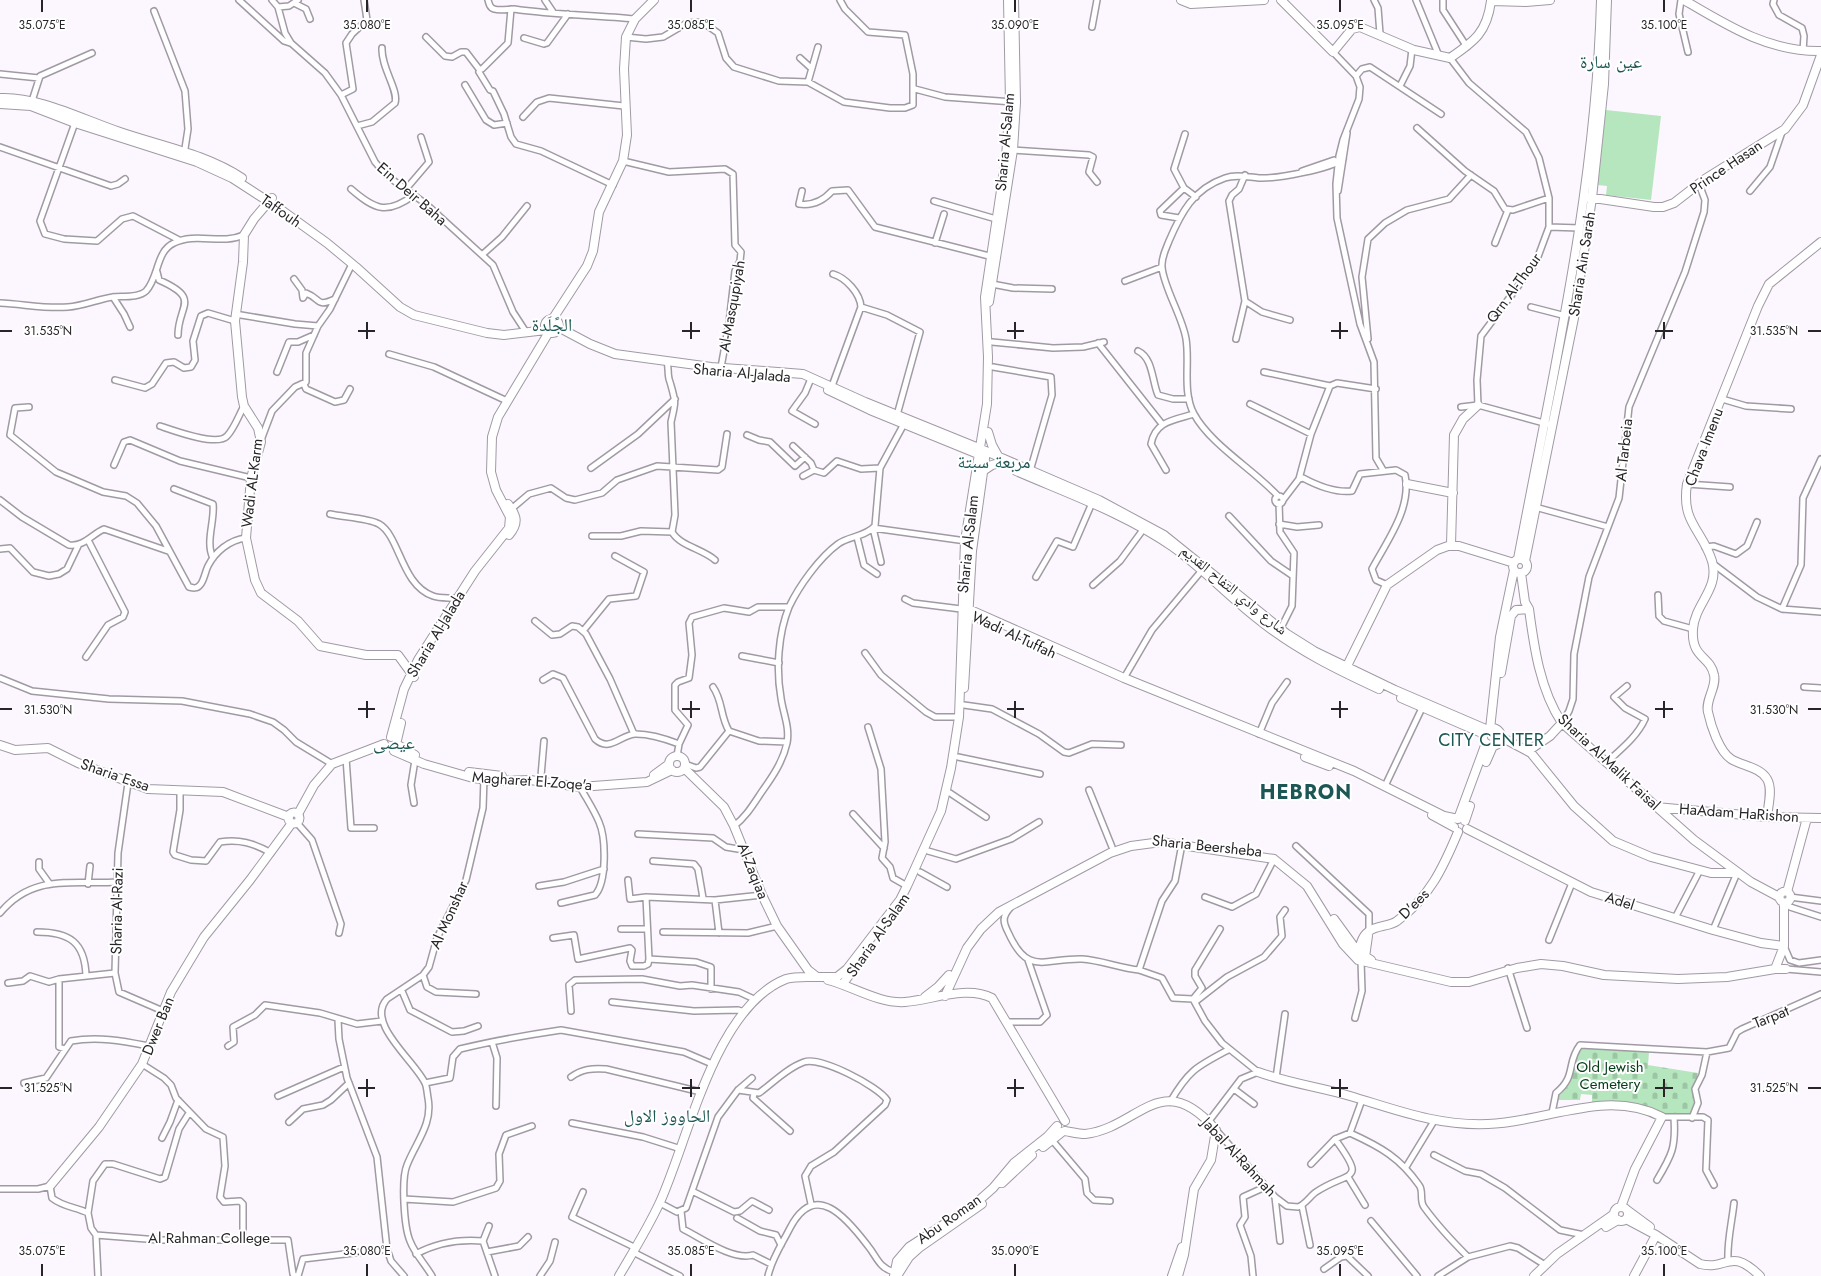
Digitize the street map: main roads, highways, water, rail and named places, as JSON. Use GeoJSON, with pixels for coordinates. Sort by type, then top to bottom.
{"type":"FeatureCollection","features":[{"type":"Feature","properties":{"kind":"district","name":"عين سارة"},"geometry":{"type":"Point","coordinates":[1611,62]}},
{"type":"Feature","properties":{"kind":"district","name":"الجًلَدة"},"geometry":{"type":"Point","coordinates":[552,325]}},
{"type":"Feature","properties":{"kind":"district","name":"مربعة سبتة"},"geometry":{"type":"Point","coordinates":[994,462]}},
{"type":"Feature","properties":{"kind":"district","name":"CITY CENTER"},"geometry":{"type":"Point","coordinates":[1491,740]}},
{"type":"Feature","properties":{"kind":"district","name":"عيصى"},"geometry":{"type":"Point","coordinates":[394,743]}},
{"type":"Feature","properties":{"kind":"district","name":"HEBRON"},"geometry":{"type":"Point","coordinates":[1306,792]}},
{"type":"Feature","properties":{"kind":"district","name":"الحاووز الاول"},"geometry":{"type":"Point","coordinates":[667,1116]}},
{"type":"Feature","properties":{"kind":"park label","name":"Old Jewish Cemetery"},"geometry":{"type":"Point","coordinates":[1610,1076]}}]}
